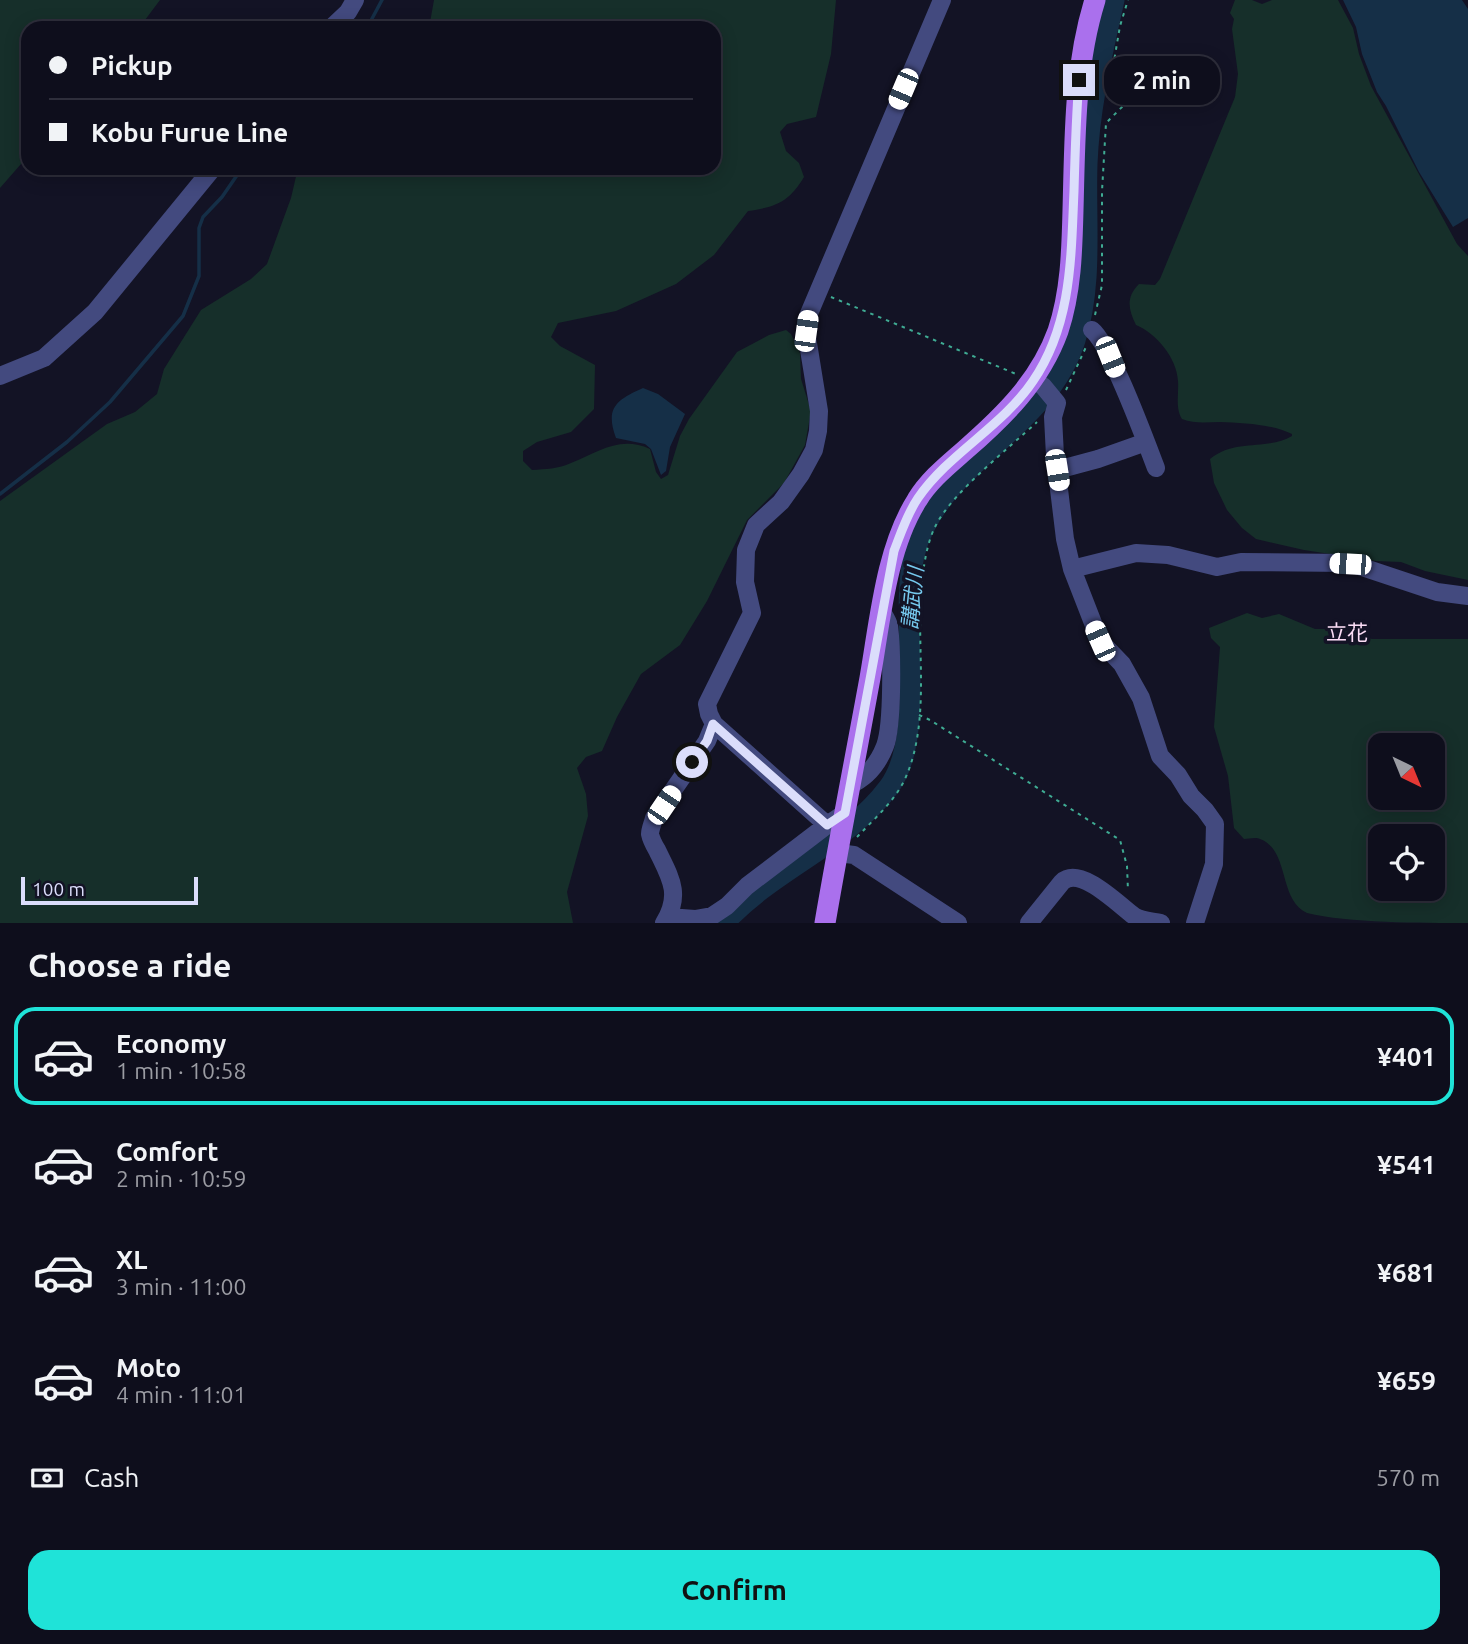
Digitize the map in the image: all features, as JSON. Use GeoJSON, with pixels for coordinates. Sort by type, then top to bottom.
{"type":"FeatureCollection","features":[{"type":"Feature","properties":{"kind":"main road"},"geometry":{"type":"LineString","coordinates":[[825,923],[839,849],[839,820],[850,785],[894,551],[903,526],[917,499],[936,476],[1013,406],[1047,392],[1053,345],[1071,270],[1079,80],[1084,43],[1095,0]]}},
{"type":"Feature","properties":{"kind":"street"},"geometry":{"type":"LineString","coordinates":[[338,21],[355,0]]}},
{"type":"Feature","properties":{"kind":"street"},"geometry":{"type":"LineString","coordinates":[[713,724],[707,741],[654,818],[650,834],[673,885],[674,895],[666,920],[708,920],[747,886],[839,820],[713,724],[709,714],[709,698],[752,613],[746,582],[746,550],[756,526],[780,502],[801,474],[814,450],[820,411],[806,331],[808,316],[942,0]]}},
{"type":"Feature","properties":{"kind":"street"},"geometry":{"type":"LineString","coordinates":[[0,376],[44,358],[69,337],[94,312],[207,175]]}},
{"type":"Feature","properties":{"kind":"street"},"geometry":{"type":"LineString","coordinates":[[1092,330],[1110,357],[1156,468]]}},
{"type":"Feature","properties":{"kind":"street"},"geometry":{"type":"LineString","coordinates":[[1047,392],[1053,417],[1065,539],[1072,569],[1100,641],[1122,664],[1141,698],[1160,756],[1215,824],[1214,864],[1195,923]]}},
{"type":"Feature","properties":{"kind":"street"},"geometry":{"type":"LineString","coordinates":[[1057,470],[1146,442]]}},
{"type":"Feature","properties":{"kind":"street"},"geometry":{"type":"LineString","coordinates":[[1072,569],[1136,554],[1168,555],[1217,567],[1241,562],[1350,564],[1437,592],[1468,596]]}},
{"type":"Feature","properties":{"kind":"street"},"geometry":{"type":"LineString","coordinates":[[839,849],[854,855],[958,923]]}},
{"type":"Feature","properties":{"kind":"street"},"geometry":{"type":"LineString","coordinates":[[1029,923],[1066,877],[1081,880],[1122,904],[1135,916],[1161,923]]}},
{"type":"Feature","properties":{"kind":"path"},"geometry":{"type":"LineString","coordinates":[[817,292],[1047,392],[1082,359],[1102,285],[1102,191],[1106,123],[1126,103],[1129,78],[1114,61],[1128,0]]}},
{"type":"Feature","properties":{"kind":"path"},"geometry":{"type":"LineString","coordinates":[[839,849],[882,811],[904,782],[911,764],[918,715],[920,599],[924,564],[936,525],[955,499],[1037,422]]}},
{"type":"Feature","properties":{"kind":"path"},"geometry":{"type":"LineString","coordinates":[[918,715],[1121,840],[1127,866],[1128,888],[1122,904]]}},
{"type":"Feature","properties":{"kind":"green space"},"geometry":{"type":"Polygon","coordinates":[[[0,0],[160,0],[144,21],[21,21],[21,164],[0,188],[0,0]]]}},
{"type":"Feature","properties":{"kind":"green space"},"geometry":{"type":"Polygon","coordinates":[[[434,0],[836,0],[831,54],[816,117],[787,124],[780,132],[786,151],[799,163],[804,177],[781,202],[748,211],[714,255],[676,284],[616,311],[558,323],[551,337],[560,346],[595,365],[594,409],[571,432],[537,442],[523,451],[523,461],[532,470],[552,468],[619,444],[639,445],[650,449],[656,472],[661,479],[668,475],[680,436],[689,419],[737,352],[769,335],[786,330],[791,334],[800,353],[801,379],[811,411],[805,445],[784,483],[747,520],[707,601],[680,645],[641,674],[602,751],[586,757],[577,768],[586,794],[588,816],[567,892],[573,923],[0,923],[0,501],[107,424],[135,412],[157,394],[164,369],[201,310],[251,279],[267,264],[291,198],[296,175],[721,175],[721,21],[430,21],[434,0]]]}},
{"type":"Feature","properties":{"kind":"green space"},"geometry":{"type":"Polygon","coordinates":[[[1235,0],[1252,0],[1262,4],[1272,0],[1338,0],[1353,28],[1371,86],[1457,244],[1468,256],[1468,580],[1425,571],[1401,562],[1304,550],[1256,539],[1242,528],[1227,510],[1214,483],[1210,459],[1230,449],[1272,443],[1292,434],[1257,425],[1182,419],[1177,372],[1170,355],[1158,340],[1136,325],[1133,319],[1130,298],[1139,284],[1155,285],[1160,279],[1235,97],[1238,74],[1232,29],[1234,19],[1230,13],[1235,0]]]}},
{"type":"Feature","properties":{"kind":"green space"},"geometry":{"type":"Polygon","coordinates":[[[1247,613],[1262,618],[1279,614],[1315,629],[1345,629],[1372,639],[1468,639],[1468,923],[1343,919],[1307,913],[1298,907],[1287,887],[1276,853],[1258,838],[1244,839],[1234,828],[1228,776],[1214,727],[1220,647],[1211,638],[1209,628],[1247,613]]]}},
{"type":"Feature","properties":{"kind":"water"},"geometry":{"type":"Polygon","coordinates":[[[1343,0],[1462,0],[1468,9],[1468,218],[1453,227],[1419,172],[1377,92],[1362,54],[1356,27],[1343,0]]]}},
{"type":"Feature","properties":{"kind":"water"},"geometry":{"type":"Polygon","coordinates":[[[643,388],[658,394],[685,414],[670,447],[666,471],[661,475],[651,449],[645,444],[616,438],[613,428],[615,406],[643,388]]]}},
{"type":"Feature","properties":{"kind":"waterway"},"geometry":{"type":"LineString","coordinates":[[371,21],[382,0]]}},
{"type":"Feature","properties":{"kind":"waterway","name":"講武川"},"geometry":{"type":"LineString","coordinates":[[724,923],[764,887],[852,825],[889,787],[900,765],[907,738],[910,708],[910,581],[914,555],[926,523],[944,496],[967,471],[1041,400],[1061,372],[1075,340],[1081,318],[1086,275],[1090,122],[1114,0]]}},
{"type":"Feature","properties":{"kind":"waterway"},"geometry":{"type":"LineString","coordinates":[[0,494],[67,442],[110,402],[183,316],[199,276],[199,228],[203,217],[222,197],[237,175]]}},
{"type":"Feature","properties":{"kind":"district","name":"立花"},"geometry":{"type":"Point","coordinates":[1347,633]}},
{"type":"Feature","properties":{"kind":"route"},"geometry":{"type":"LineString","coordinates":[[692,762],[707,741],[713,724],[827,825],[845,813],[894,551],[903,526],[917,499],[936,476],[1002,417],[1034,381],[1059,328],[1071,270],[1079,80]]}}]}
